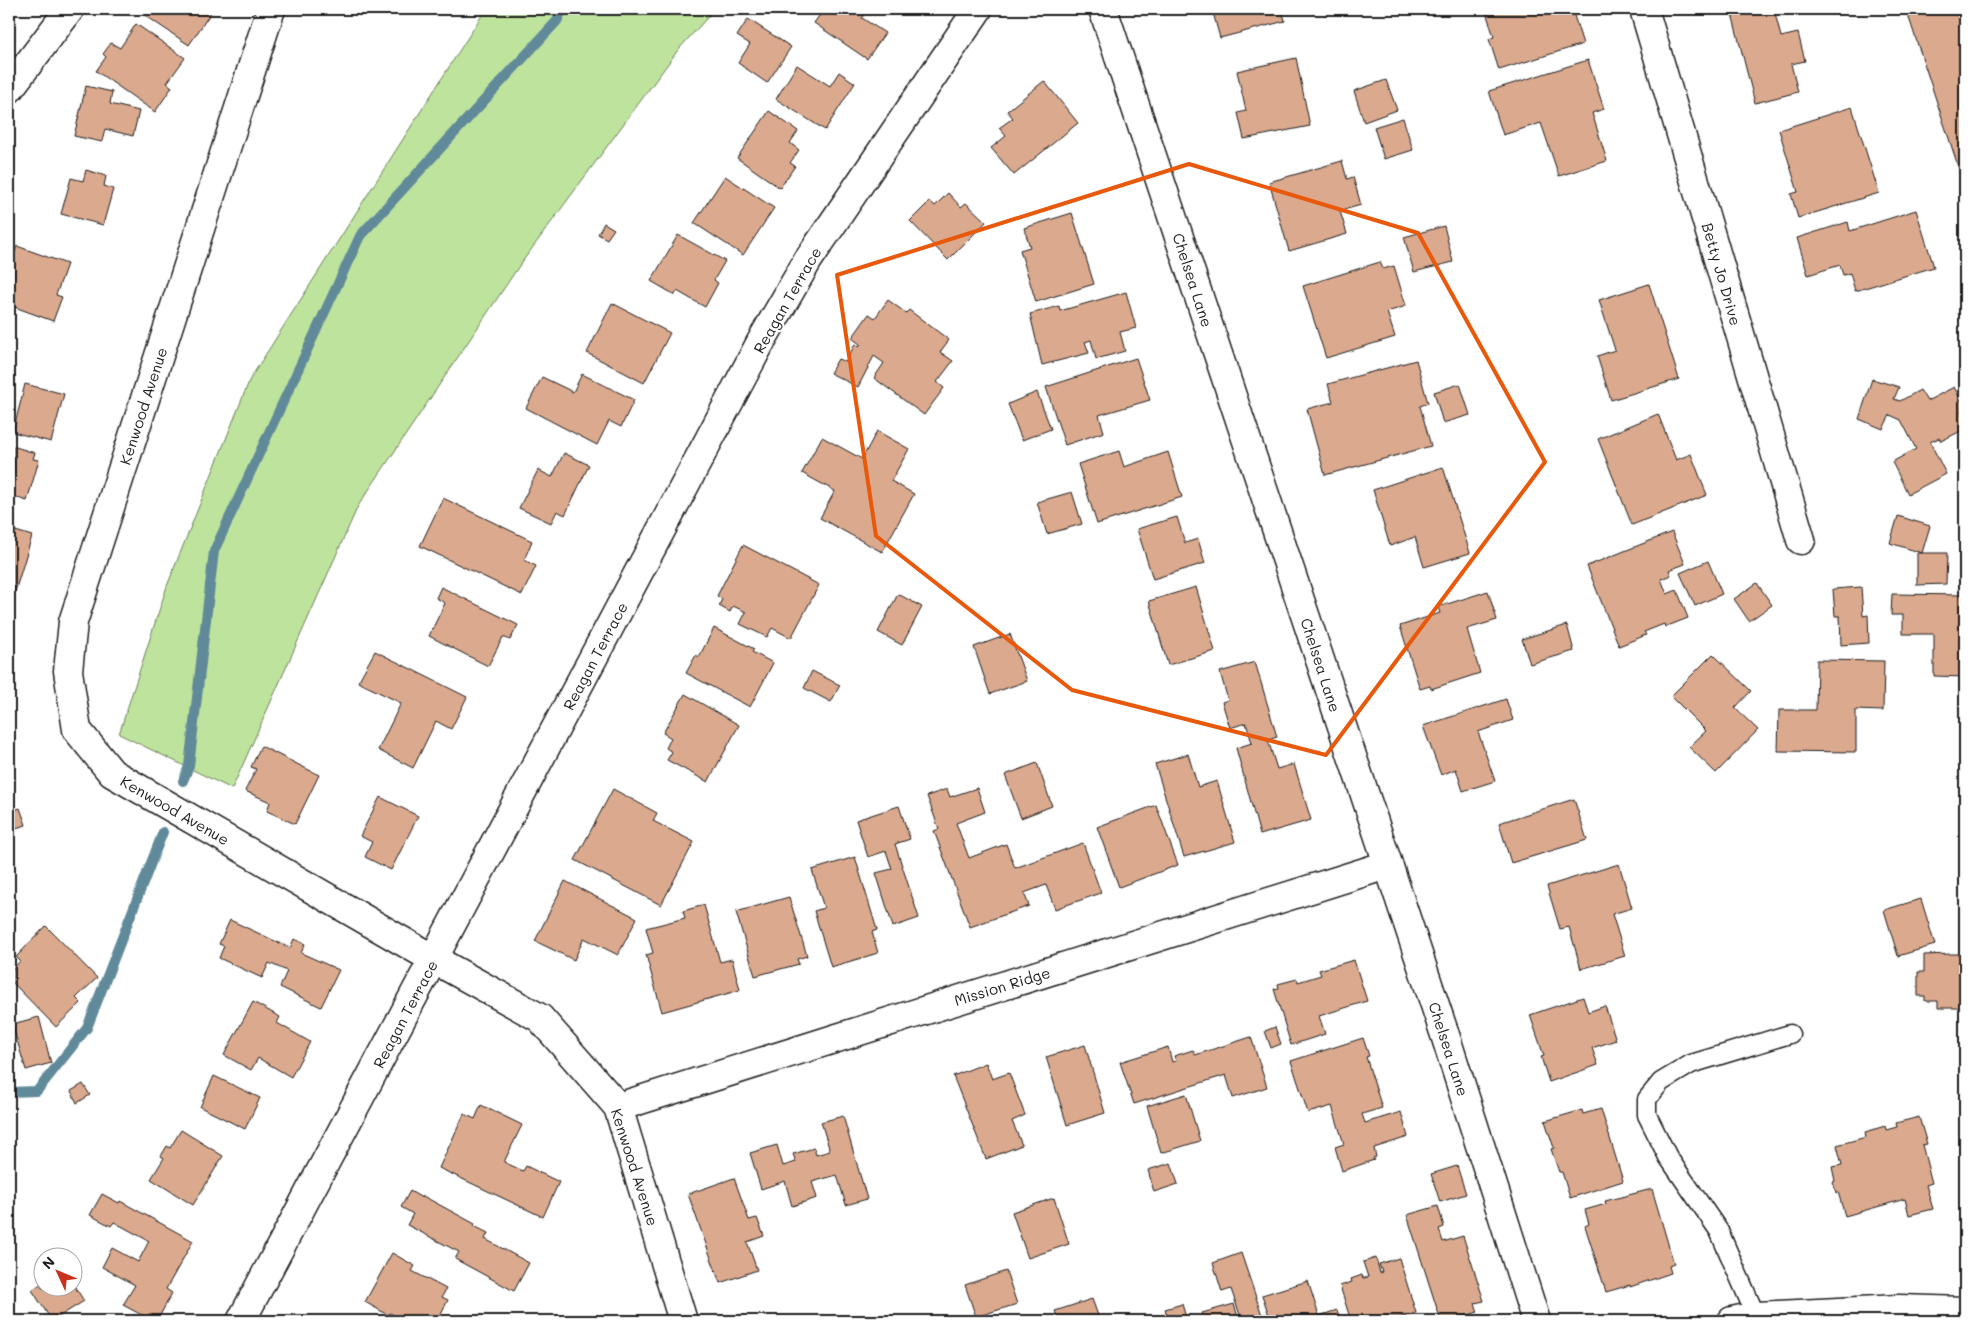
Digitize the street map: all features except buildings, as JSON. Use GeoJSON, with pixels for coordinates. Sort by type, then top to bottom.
{"type":"FeatureCollection","features":[{"type":"Feature","properties":{"kind":"street"},"geometry":{"type":"LineString","coordinates":[[9,88],[70,9]]}},
{"type":"Feature","properties":{"kind":"street","name":"Kenwood Avenue"},"geometry":{"type":"LineString","coordinates":[[271,9],[73,622],[68,671],[77,730],[112,773],[435,960],[540,1018],[618,1107],[683,1321]]}},
{"type":"Feature","properties":{"kind":"street","name":"Reagan Terrace"},"geometry":{"type":"LineString","coordinates":[[241,1321],[435,960],[773,321],[808,260],[978,9]]}},
{"type":"Feature","properties":{"kind":"street","name":"Chelsea Lane"},"geometry":{"type":"LineString","coordinates":[[1102,9],[1446,1038],[1536,1321]]}},
{"type":"Feature","properties":{"kind":"street","name":"Betty Jo Drive"},"geometry":{"type":"LineString","coordinates":[[1644,9],[1801,540]]}},
{"type":"Feature","properties":{"kind":"street","name":"Mission Ridge"},"geometry":{"type":"LineString","coordinates":[[618,1107],[1387,865]]}},
{"type":"Feature","properties":{"kind":"street"},"geometry":{"type":"LineString","coordinates":[[1744,1318],[1899,1309],[1965,1311]]}},
{"type":"Feature","properties":{"kind":"lane"},"geometry":{"type":"LineString","coordinates":[[1744,1318],[1719,1231],[1664,1149],[1647,1115],[1646,1099],[1661,1082],[1691,1064],[1790,1034]]}},
{"type":"Feature","properties":{"kind":"highlighted area"},"geometry":{"type":"Polygon","coordinates":[[[1189,164],[1418,233],[1545,462],[1326,755],[1072,690],[876,536],[837,275],[1189,164]]]}},
{"type":"Feature","properties":{"kind":"green space"},"geometry":{"type":"Polygon","coordinates":[[[486,9],[715,9],[678,50],[519,266],[358,506],[232,789],[119,734],[167,586],[250,379],[486,9]]]}},
{"type":"Feature","properties":{"kind":"waterway"},"geometry":{"type":"LineString","coordinates":[[183,781],[189,766],[214,551],[360,236],[557,21],[563,9]]}},
{"type":"Feature","properties":{"kind":"waterway"},"geometry":{"type":"LineString","coordinates":[[9,1092],[37,1091],[87,1028],[163,832]]}}]}
